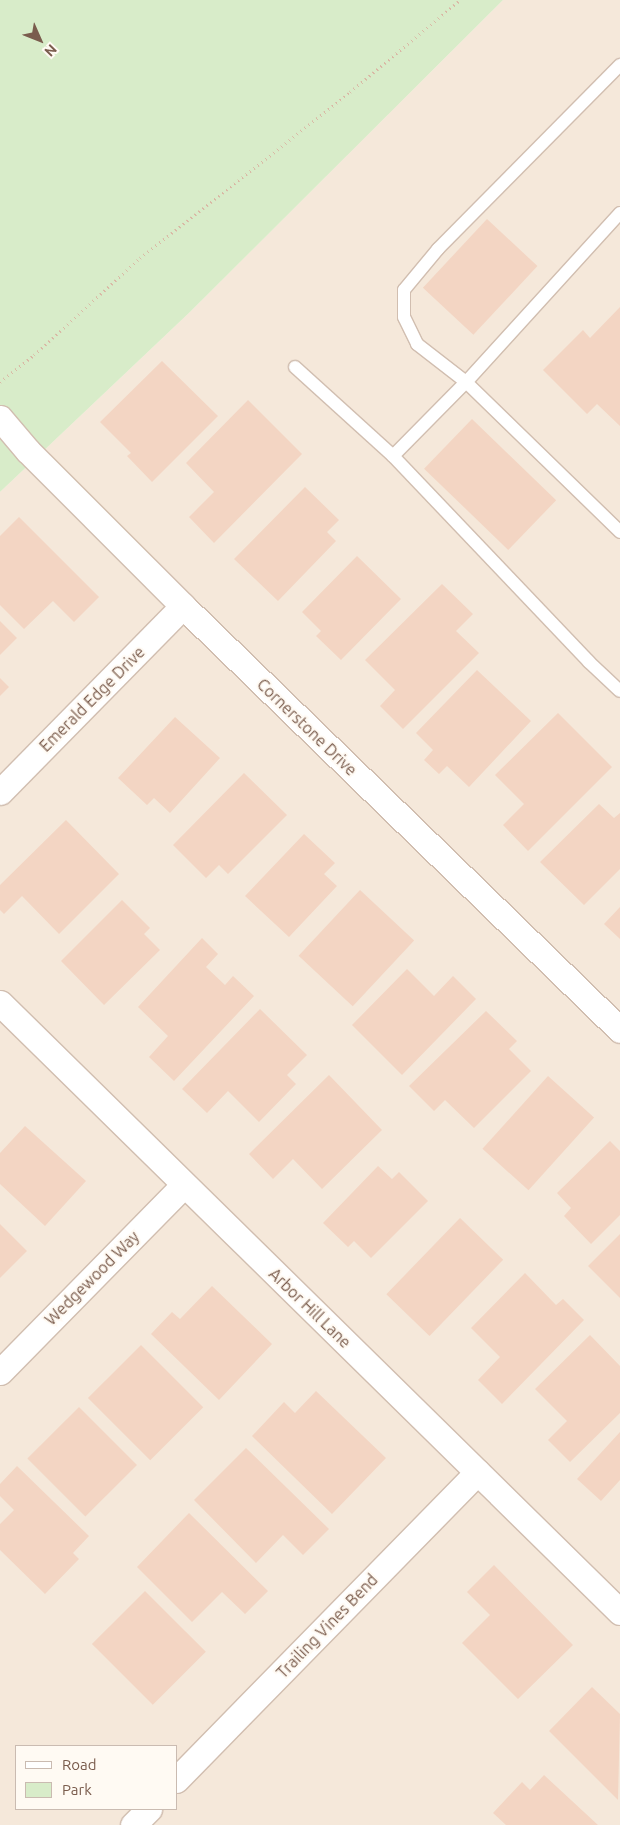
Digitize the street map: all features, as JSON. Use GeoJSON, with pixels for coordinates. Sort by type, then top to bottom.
{"type":"FeatureCollection","features":[{"type":"Feature","properties":{"kind":"street","name":"Cornerstone Drive"},"geometry":{"type":"LineString","coordinates":[[0,418],[28,451],[183,606],[620,1030]]}},
{"type":"Feature","properties":{"kind":"street","name":"Emerald Edge Drive"},"geometry":{"type":"LineString","coordinates":[[0,792],[183,606]]}},
{"type":"Feature","properties":{"kind":"street","name":"Arbor Hill Lane"},"geometry":{"type":"LineString","coordinates":[[0,1003],[620,1612]]}},
{"type":"Feature","properties":{"kind":"street","name":"Wedgewood Way"},"geometry":{"type":"LineString","coordinates":[[0,1372],[184,1184]]}},
{"type":"Feature","properties":{"kind":"street","name":"Trailing Vines Bend"},"geometry":{"type":"LineString","coordinates":[[178,1778],[478,1472]]}},
{"type":"Feature","properties":{"kind":"street"},"geometry":{"type":"LineString","coordinates":[[133,1825],[148,1810]]}},
{"type":"Feature","properties":{"kind":"lane"},"geometry":{"type":"LineString","coordinates":[[620,65],[438,249],[404,290],[404,317],[417,344],[466,382],[620,532]]}},
{"type":"Feature","properties":{"kind":"lane"},"geometry":{"type":"LineString","coordinates":[[393,456],[466,382],[620,213]]}},
{"type":"Feature","properties":{"kind":"lane"},"geometry":{"type":"LineString","coordinates":[[295,367],[393,456],[589,662],[620,691]]}},
{"type":"Feature","properties":{"kind":"path"},"geometry":{"type":"LineString","coordinates":[[0,382],[34,355],[140,258],[350,92],[460,0]]}},
{"type":"Feature","properties":{"kind":"shaded area"},"geometry":{"type":"Polygon","coordinates":[[[503,0],[620,0],[620,1825],[0,1825],[0,492],[190,312],[503,0]]]}},
{"type":"Feature","properties":{"kind":"green space"},"geometry":{"type":"Polygon","coordinates":[[[0,0],[503,0],[190,312],[0,492],[0,0]]]}},
{"type":"Feature","properties":{"kind":"building"},"geometry":{"type":"Polygon","coordinates":[[[487,219],[537,266],[473,335],[423,288],[487,219]]]}},
{"type":"Feature","properties":{"kind":"building"},"geometry":{"type":"Polygon","coordinates":[[[620,307],[620,426],[597,404],[587,414],[543,370],[583,330],[590,338],[620,307]]]}},
{"type":"Feature","properties":{"kind":"building"},"geometry":{"type":"Polygon","coordinates":[[[162,361],[218,416],[152,482],[127,456],[131,453],[100,422],[162,361]]]}},
{"type":"Feature","properties":{"kind":"building"},"geometry":{"type":"Polygon","coordinates":[[[248,400],[302,454],[214,543],[189,517],[214,492],[186,463],[248,400]]]}},
{"type":"Feature","properties":{"kind":"building"},"geometry":{"type":"Polygon","coordinates":[[[472,419],[556,500],[508,550],[424,469],[472,419]]]}},
{"type":"Feature","properties":{"kind":"building"},"geometry":{"type":"Polygon","coordinates":[[[305,487],[339,520],[327,532],[336,541],[278,601],[234,559],[305,487]]]}},
{"type":"Feature","properties":{"kind":"building"},"geometry":{"type":"Polygon","coordinates":[[[19,517],[99,597],[74,622],[53,601],[24,629],[0,605],[0,536],[19,517]]]}},
{"type":"Feature","properties":{"kind":"building"},"geometry":{"type":"Polygon","coordinates":[[[357,556],[401,599],[341,660],[316,636],[321,631],[302,612],[357,556]]]}},
{"type":"Feature","properties":{"kind":"building"},"geometry":{"type":"Polygon","coordinates":[[[442,584],[473,614],[456,631],[479,653],[403,729],[380,706],[395,690],[365,660],[442,584]]]}},
{"type":"Feature","properties":{"kind":"building"},"geometry":{"type":"Polygon","coordinates":[[[0,621],[17,638],[0,655],[0,621]]]}},
{"type":"Feature","properties":{"kind":"building"},"geometry":{"type":"Polygon","coordinates":[[[477,670],[531,721],[469,787],[447,766],[439,774],[424,760],[433,750],[416,733],[477,670]]]}},
{"type":"Feature","properties":{"kind":"building"},"geometry":{"type":"Polygon","coordinates":[[[0,678],[9,687],[0,696],[0,678]]]}},
{"type":"Feature","properties":{"kind":"building"},"geometry":{"type":"Polygon","coordinates":[[[558,713],[612,767],[528,851],[503,825],[524,804],[495,775],[558,713]]]}},
{"type":"Feature","properties":{"kind":"building"},"geometry":{"type":"Polygon","coordinates":[[[175,717],[220,758],[170,813],[154,798],[147,805],[118,778],[175,717]]]}},
{"type":"Feature","properties":{"kind":"building"},"geometry":{"type":"Polygon","coordinates":[[[244,773],[287,815],[228,874],[219,865],[206,878],[173,845],[244,773]]]}},
{"type":"Feature","properties":{"kind":"building"},"geometry":{"type":"Polygon","coordinates":[[[599,804],[614,818],[620,813],[620,869],[584,905],[540,862],[599,804]]]}},
{"type":"Feature","properties":{"kind":"building"},"geometry":{"type":"Polygon","coordinates":[[[66,820],[119,874],[59,934],[22,896],[4,914],[0,910],[0,885],[66,820]]]}},
{"type":"Feature","properties":{"kind":"building"},"geometry":{"type":"Polygon","coordinates":[[[304,834],[335,863],[324,874],[337,886],[289,937],[245,896],[304,834]]]}},
{"type":"Feature","properties":{"kind":"building"},"geometry":{"type":"Polygon","coordinates":[[[360,890],[414,940],[353,1006],[299,956],[360,890]]]}},
{"type":"Feature","properties":{"kind":"building"},"geometry":{"type":"Polygon","coordinates":[[[122,900],[150,928],[144,934],[160,950],[104,1005],[61,961],[122,900]]]}},
{"type":"Feature","properties":{"kind":"building"},"geometry":{"type":"Polygon","coordinates":[[[620,907],[620,939],[604,924],[620,907]]]}},
{"type":"Feature","properties":{"kind":"building"},"geometry":{"type":"Polygon","coordinates":[[[202,938],[218,954],[206,967],[225,985],[233,976],[254,996],[174,1081],[149,1057],[168,1036],[138,1007],[202,938]]]}},
{"type":"Feature","properties":{"kind":"building"},"geometry":{"type":"Polygon","coordinates":[[[407,969],[434,996],[453,976],[476,999],[402,1075],[352,1025],[407,969]]]}},
{"type":"Feature","properties":{"kind":"building"},"geometry":{"type":"Polygon","coordinates":[[[260,1009],[307,1055],[287,1075],[296,1084],[259,1122],[228,1091],[207,1113],[182,1089],[260,1009]]]}},
{"type":"Feature","properties":{"kind":"building"},"geometry":{"type":"Polygon","coordinates":[[[486,1011],[517,1041],[509,1049],[531,1071],[474,1128],[445,1100],[434,1111],[409,1086],[486,1011]]]}},
{"type":"Feature","properties":{"kind":"building"},"geometry":{"type":"Polygon","coordinates":[[[329,1075],[382,1130],[322,1189],[293,1159],[273,1179],[249,1154],[329,1075]]]}},
{"type":"Feature","properties":{"kind":"building"},"geometry":{"type":"Polygon","coordinates":[[[548,1076],[594,1117],[529,1190],[482,1149],[548,1076]]]}},
{"type":"Feature","properties":{"kind":"building"},"geometry":{"type":"Polygon","coordinates":[[[25,1126],[86,1181],[45,1226],[0,1184],[0,1153],[25,1126]]]}},
{"type":"Feature","properties":{"kind":"building"},"geometry":{"type":"Polygon","coordinates":[[[610,1141],[620,1151],[620,1215],[591,1244],[564,1216],[571,1208],[557,1193],[610,1141]]]}},
{"type":"Feature","properties":{"kind":"building"},"geometry":{"type":"Polygon","coordinates":[[[378,1166],[392,1179],[399,1172],[428,1201],[371,1258],[354,1241],[348,1247],[323,1223],[378,1166]]]}},
{"type":"Feature","properties":{"kind":"building"},"geometry":{"type":"Polygon","coordinates":[[[460,1218],[503,1260],[430,1336],[386,1294],[460,1218]]]}},
{"type":"Feature","properties":{"kind":"building"},"geometry":{"type":"Polygon","coordinates":[[[0,1224],[27,1251],[0,1278],[0,1224]]]}},
{"type":"Feature","properties":{"kind":"building"},"geometry":{"type":"Polygon","coordinates":[[[620,1234],[620,1298],[588,1266],[620,1234]]]}},
{"type":"Feature","properties":{"kind":"building"},"geometry":{"type":"Polygon","coordinates":[[[525,1273],[556,1305],[563,1299],[584,1320],[502,1404],[478,1380],[500,1357],[471,1328],[525,1273]]]}},
{"type":"Feature","properties":{"kind":"building"},"geometry":{"type":"Polygon","coordinates":[[[212,1286],[272,1344],[219,1400],[151,1334],[172,1312],[180,1319],[212,1286]]]}},
{"type":"Feature","properties":{"kind":"building"},"geometry":{"type":"Polygon","coordinates":[[[590,1335],[620,1366],[620,1413],[570,1462],[548,1440],[567,1421],[535,1389],[590,1335]]]}},
{"type":"Feature","properties":{"kind":"building"},"geometry":{"type":"Polygon","coordinates":[[[141,1345],[203,1407],[150,1460],[88,1398],[141,1345]]]}},
{"type":"Feature","properties":{"kind":"building"},"geometry":{"type":"Polygon","coordinates":[[[316,1391],[386,1458],[332,1514],[252,1436],[284,1402],[295,1413],[316,1391]]]}},
{"type":"Feature","properties":{"kind":"building"},"geometry":{"type":"Polygon","coordinates":[[[79,1407],[137,1465],[85,1517],[27,1459],[79,1407]]]}},
{"type":"Feature","properties":{"kind":"building"},"geometry":{"type":"Polygon","coordinates":[[[620,1432],[620,1480],[601,1501],[577,1479],[620,1432]]]}},
{"type":"Feature","properties":{"kind":"building"},"geometry":{"type":"Polygon","coordinates":[[[246,1448],[329,1529],[303,1555],[283,1535],[256,1563],[194,1500],[246,1448]]]}},
{"type":"Feature","properties":{"kind":"building"},"geometry":{"type":"Polygon","coordinates":[[[17,1466],[89,1536],[73,1553],[79,1559],[45,1594],[0,1550],[0,1524],[14,1510],[0,1496],[0,1484],[17,1466]]]}},
{"type":"Feature","properties":{"kind":"building"},"geometry":{"type":"Polygon","coordinates":[[[189,1513],[268,1591],[245,1614],[222,1592],[192,1622],[137,1567],[189,1513]]]}},
{"type":"Feature","properties":{"kind":"building"},"geometry":{"type":"Polygon","coordinates":[[[494,1565],[573,1645],[518,1699],[462,1643],[490,1615],[467,1592],[494,1565]]]}},
{"type":"Feature","properties":{"kind":"building"},"geometry":{"type":"Polygon","coordinates":[[[145,1591],[206,1652],[153,1705],[92,1644],[145,1591]]]}},
{"type":"Feature","properties":{"kind":"building"},"geometry":{"type":"Polygon","coordinates":[[[592,1687],[620,1714],[618,1800],[549,1731],[592,1687]]]}},
{"type":"Feature","properties":{"kind":"building"},"geometry":{"type":"Polygon","coordinates":[[[544,1775],[598,1825],[506,1825],[493,1813],[522,1782],[530,1790],[544,1775]]]}}]}
